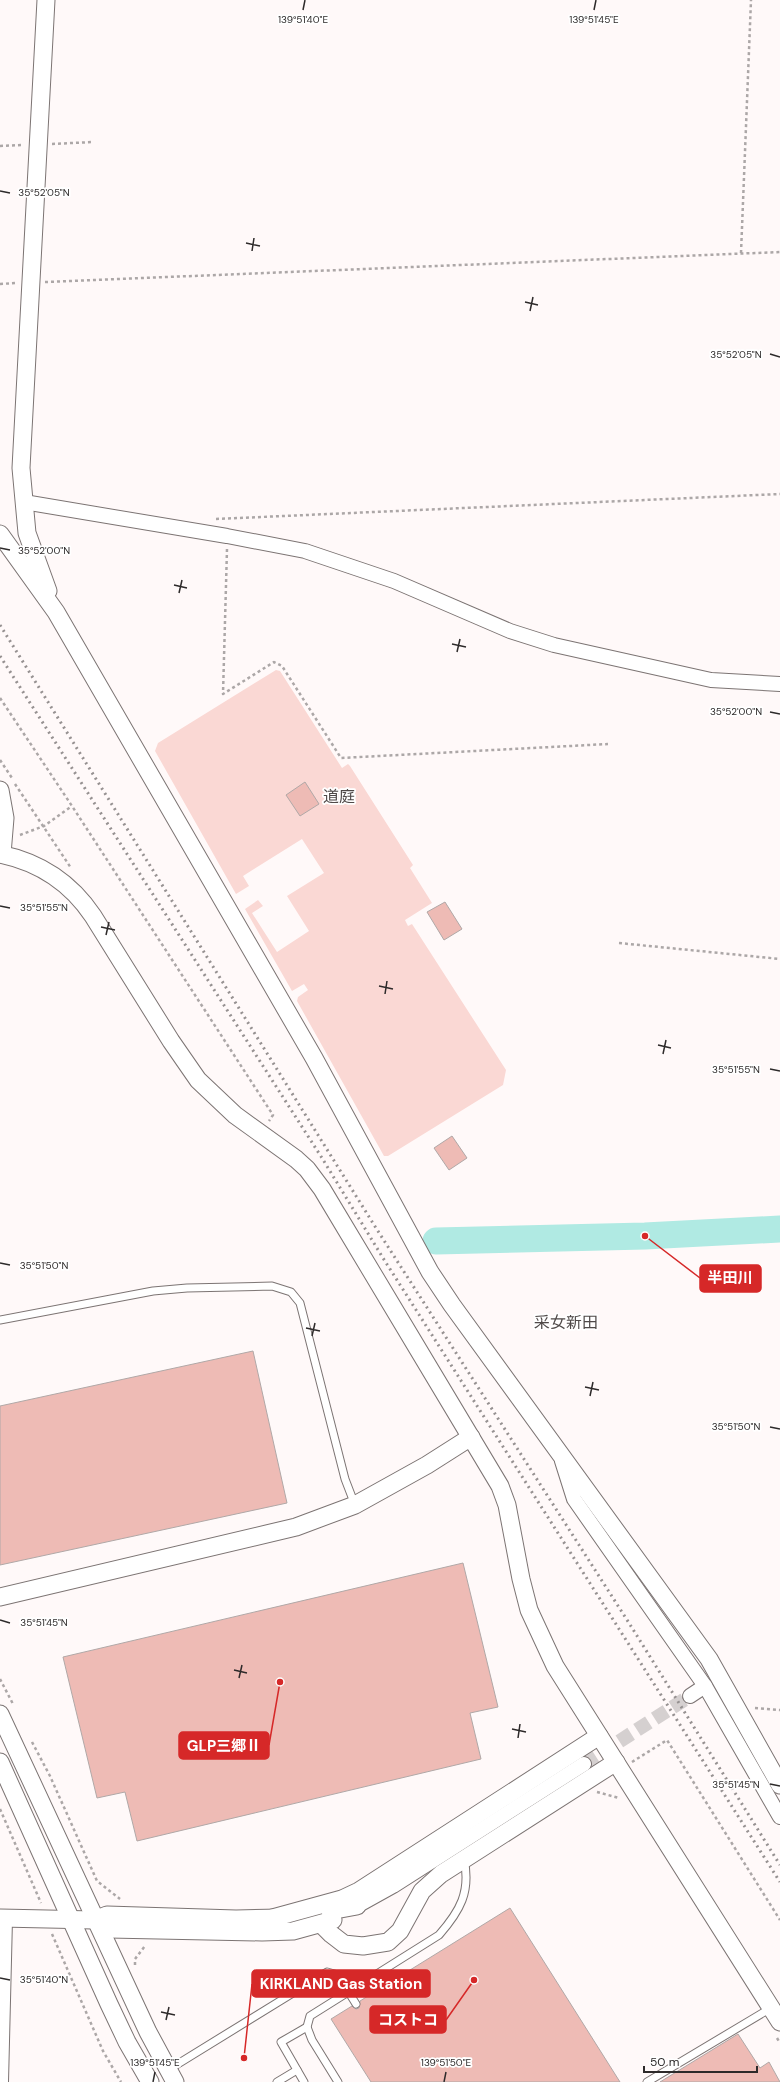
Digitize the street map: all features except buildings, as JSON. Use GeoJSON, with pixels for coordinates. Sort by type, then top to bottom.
{"type":"FeatureCollection","features":[{"type":"Feature","properties":{"kind":"street"},"geometry":{"type":"LineString","coordinates":[[46,0],[21,468],[27,533],[56,612]]}},
{"type":"Feature","properties":{"kind":"street"},"geometry":{"type":"LineString","coordinates":[[24,502],[227,536],[305,551],[327,557],[394,581],[510,631],[554,645],[711,680],[780,684]]}},
{"type":"Feature","properties":{"kind":"street"},"geometry":{"type":"LineString","coordinates":[[0,534],[56,612],[314,1058],[430,1272],[452,1305],[709,1660],[780,1785]]}},
{"type":"Feature","properties":{"kind":"street"},"geometry":{"type":"LineString","coordinates":[[0,790],[5,818],[1,854],[40,867],[72,890],[85,903],[175,1047],[198,1080],[235,1115],[296,1159],[307,1169],[322,1189],[494,1473],[507,1505],[521,1579],[529,1610],[541,1640],[555,1666],[780,2022]]}},
{"type":"Feature","properties":{"kind":"street"},"geometry":{"type":"LineString","coordinates":[[0,1596],[296,1527],[355,1505],[427,1465],[471,1437]]}},
{"type":"Feature","properties":{"kind":"street"},"geometry":{"type":"LineString","coordinates":[[559,1451],[574,1498],[705,1686],[780,1817]]}},
{"type":"Feature","properties":{"kind":"street"},"geometry":{"type":"LineString","coordinates":[[690,1696],[705,1686]]}},
{"type":"Feature","properties":{"kind":"street"},"geometry":{"type":"LineString","coordinates":[[7,1710],[94,1920],[148,2032],[172,2076]]}},
{"type":"Feature","properties":{"kind":"street"},"geometry":{"type":"LineString","coordinates":[[269,1919],[342,1899],[359,1891],[599,1736]]}},
{"type":"Feature","properties":{"kind":"street"},"geometry":{"type":"LineString","coordinates":[[0,1762],[127,2042],[150,2082]]}},
{"type":"Feature","properties":{"kind":"street"},"geometry":{"type":"LineString","coordinates":[[131,1923],[262,1932],[293,1931],[322,1925],[341,1917],[357,1906],[393,1886],[584,1764]]}},
{"type":"Feature","properties":{"kind":"street"},"geometry":{"type":"LineString","coordinates":[[322,1925],[344,1944],[363,1946],[388,1942],[400,1931],[422,1891],[441,1874],[464,1858],[618,1766]]}},
{"type":"Feature","properties":{"kind":"street"},"geometry":{"type":"LineString","coordinates":[[1,2082],[3,1918],[94,1920],[109,1929],[131,1923],[269,1919],[311,1916],[357,1906]]}},
{"type":"Feature","properties":{"kind":"lane"},"geometry":{"type":"LineString","coordinates":[[0,1320],[153,1291],[187,1288],[272,1286],[291,1292],[300,1303],[345,1479],[355,1505]]}},
{"type":"Feature","properties":{"kind":"lane"},"geometry":{"type":"LineString","coordinates":[[338,2082],[312,2040],[307,2027],[310,2016],[439,1935],[452,1919],[464,1898],[468,1876],[464,1858]]}},
{"type":"Feature","properties":{"kind":"lane"},"geometry":{"type":"LineString","coordinates":[[172,2076],[327,1972],[338,1975],[356,2004]]}},
{"type":"Feature","properties":{"kind":"lane"},"geometry":{"type":"LineString","coordinates":[[648,2082],[771,2008]]}},
{"type":"Feature","properties":{"kind":"lane"},"geometry":{"type":"LineString","coordinates":[[304,2082],[281,2042],[307,2027]]}},
{"type":"Feature","properties":{"kind":"lane"},"geometry":{"type":"LineString","coordinates":[[282,2081],[297,2070]]}},
{"type":"Feature","properties":{"kind":"path"},"geometry":{"type":"LineString","coordinates":[[741,253],[751,0]]}},
{"type":"Feature","properties":{"kind":"path"},"geometry":{"type":"LineString","coordinates":[[38,282],[780,252]]}},
{"type":"Feature","properties":{"kind":"path"},"geometry":{"type":"LineString","coordinates":[[0,284],[23,283]]}},
{"type":"Feature","properties":{"kind":"path"},"geometry":{"type":"LineString","coordinates":[[193,531],[217,518],[780,494]]}},
{"type":"Feature","properties":{"kind":"path"},"geometry":{"type":"LineString","coordinates":[[227,536],[223,694],[274,662],[282,666],[341,758],[608,744]]}},
{"type":"Feature","properties":{"kind":"path"},"geometry":{"type":"LineString","coordinates":[[0,698],[273,1115],[267,1124]]}},
{"type":"Feature","properties":{"kind":"path"},"geometry":{"type":"LineString","coordinates":[[17,836],[49,822],[71,806]]}},
{"type":"Feature","properties":{"kind":"path"},"geometry":{"type":"LineString","coordinates":[[619,943],[780,959]]}},
{"type":"Feature","properties":{"kind":"path"},"geometry":{"type":"LineString","coordinates":[[0,1679],[7,1710]]}},
{"type":"Feature","properties":{"kind":"path"},"geometry":{"type":"LineString","coordinates":[[741,1716],[755,1708],[780,1710]]}},
{"type":"Feature","properties":{"kind":"path"},"geometry":{"type":"LineString","coordinates":[[28,1734],[50,1776],[97,1881],[122,1901],[142,1947]]}},
{"type":"Feature","properties":{"kind":"path"},"geometry":{"type":"LineString","coordinates":[[618,1766],[668,1740],[780,1920]]}},
{"type":"Feature","properties":{"kind":"path"},"geometry":{"type":"LineString","coordinates":[[0,1809],[47,1919],[62,1960],[100,2044],[121,2082]]}},
{"type":"Feature","properties":{"kind":"shaded area"},"geometry":{"type":"Polygon","coordinates":[[[276,670],[280,671],[342,768],[348,764],[350,766],[413,865],[410,868],[432,903],[405,920],[408,926],[412,924],[506,1070],[503,1085],[388,1156],[384,1156],[297,1001],[298,997],[308,990],[304,984],[292,991],[245,909],[258,900],[263,906],[252,913],[277,952],[309,931],[287,896],[324,873],[302,839],[243,876],[249,886],[236,894],[155,751],[158,743],[276,670]]]}},
{"type":"Feature","properties":{"kind":"waterway"},"geometry":{"type":"LineString","coordinates":[[436,1241],[645,1236],[780,1229]]}},
{"type":"Feature","properties":{"kind":"tunnel"},"geometry":{"type":"LineString","coordinates":[[584,1764],[690,1696]]}},
{"type":"Feature","properties":{"kind":"railway"},"geometry":{"type":"LineString","coordinates":[[0,625],[376,1228],[629,1623],[780,1865]]}},
{"type":"Feature","properties":{"kind":"railway"},"geometry":{"type":"LineString","coordinates":[[0,656],[322,1158],[383,1258],[780,1882]]}},
{"type":"Feature","properties":{"kind":"place","name":"半田川"},"geometry":{"type":"Point","coordinates":[645,1236]}},
{"type":"Feature","properties":{"kind":"place","name":"GLP三郷Ⅱ"},"geometry":{"type":"Point","coordinates":[280,1682]}},
{"type":"Feature","properties":{"kind":"place","name":"コストコ"},"geometry":{"type":"Point","coordinates":[474,1980]}},
{"type":"Feature","properties":{"kind":"place","name":"KIRKLAND Gas Station"},"geometry":{"type":"Point","coordinates":[244,2058]}},
{"type":"Feature","properties":{"kind":"district","name":"道庭"},"geometry":{"type":"Point","coordinates":[339,796]}},
{"type":"Feature","properties":{"kind":"district","name":"采女新田"},"geometry":{"type":"Point","coordinates":[566,1322]}}]}
